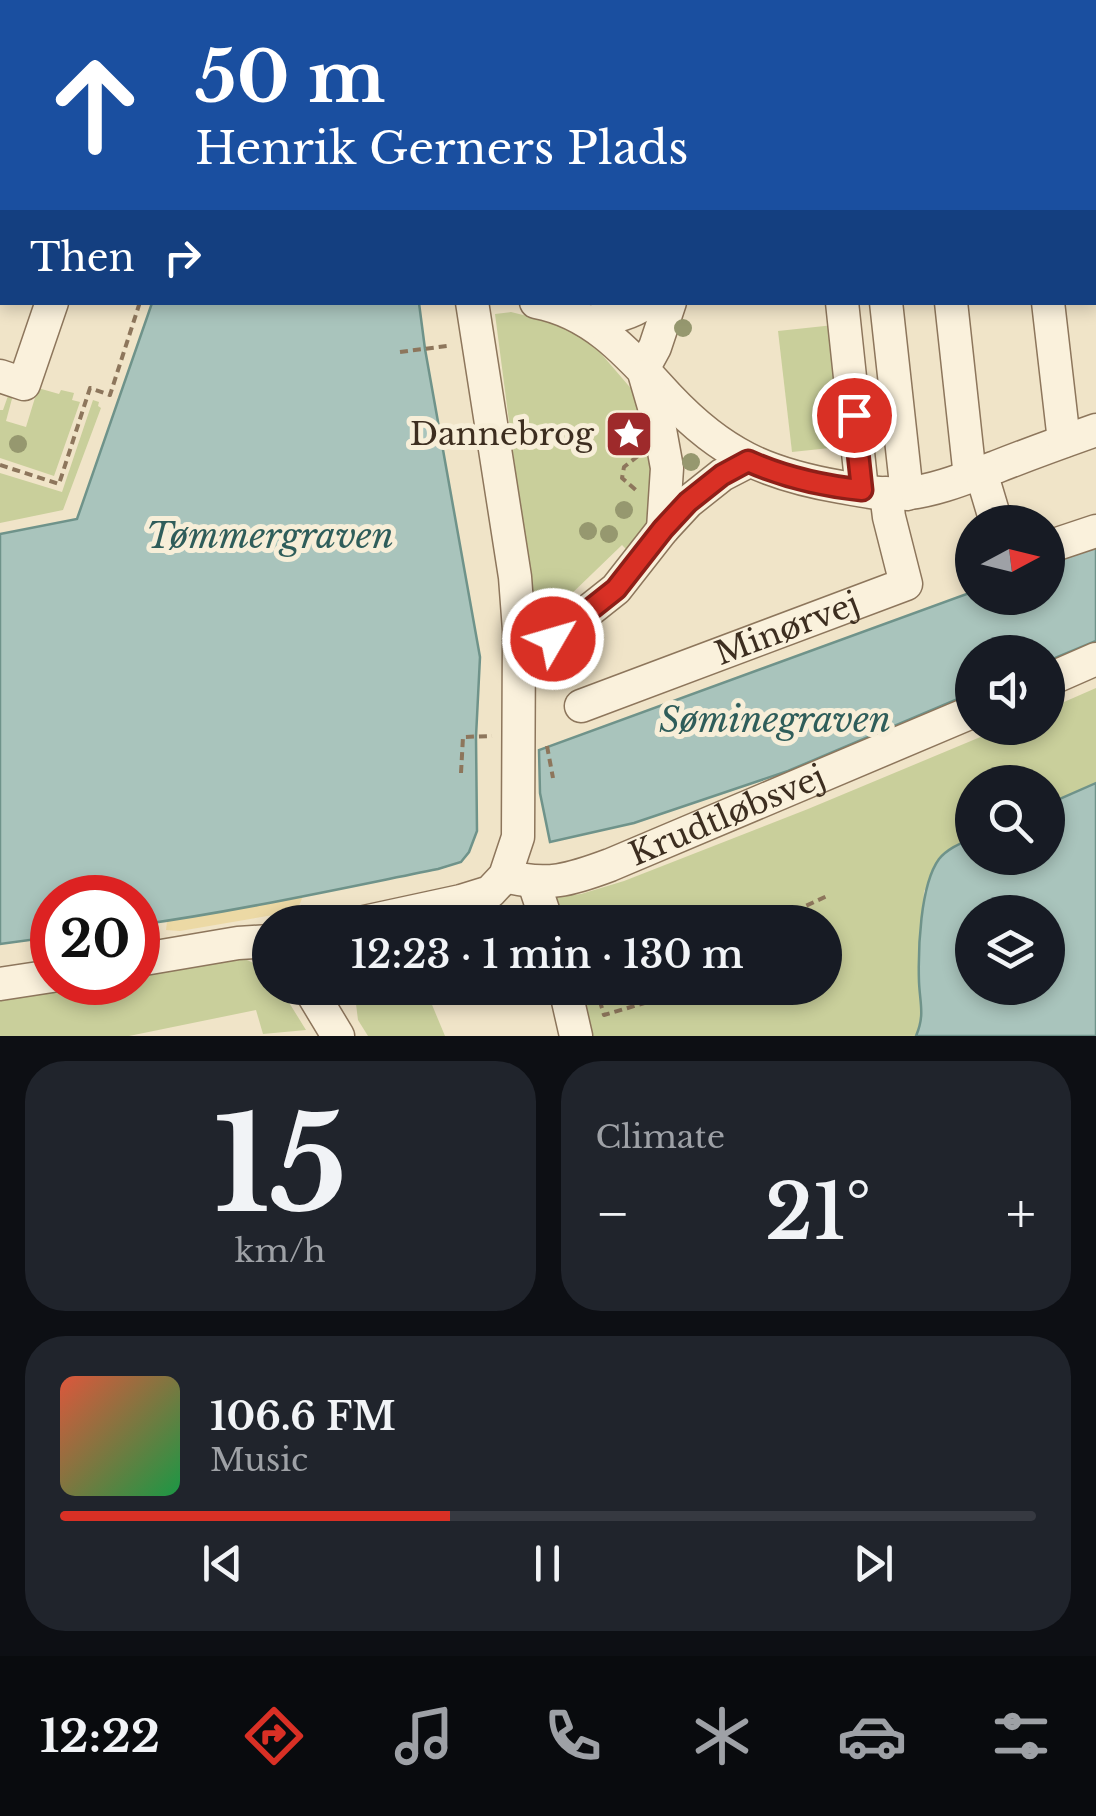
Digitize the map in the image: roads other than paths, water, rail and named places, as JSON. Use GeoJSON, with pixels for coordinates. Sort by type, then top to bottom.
{"type":"FeatureCollection","features":[{"type":"Feature","properties":{"kind":"street"},"geometry":{"type":"LineString","coordinates":[[0,376],[24,384],[51,305]]}},
{"type":"Feature","properties":{"kind":"street"},"geometry":{"type":"LineString","coordinates":[[483,305],[515,577],[519,879],[536,905]]}},
{"type":"Feature","properties":{"kind":"street"},"geometry":{"type":"LineString","coordinates":[[550,305],[608,334],[726,448],[769,470],[812,482],[885,492],[976,474],[1096,430]]}},
{"type":"Feature","properties":{"kind":"street"},"geometry":{"type":"LineString","coordinates":[[588,322],[620,316],[643,305]]}},
{"type":"Feature","properties":{"kind":"street"},"geometry":{"type":"LineString","coordinates":[[663,529],[666,468],[659,424],[643,369],[669,305]]}},
{"type":"Feature","properties":{"kind":"street"},"geometry":{"type":"LineString","coordinates":[[843,305],[885,492]]}},
{"type":"Feature","properties":{"kind":"street"},"geometry":{"type":"LineString","coordinates":[[885,492],[886,305]]}},
{"type":"Feature","properties":{"kind":"street"},"geometry":{"type":"LineString","coordinates":[[951,305],[976,474],[989,505]]}},
{"type":"Feature","properties":{"kind":"street"},"geometry":{"type":"LineString","coordinates":[[1048,305],[1064,441]]}},
{"type":"Feature","properties":{"kind":"street"},"geometry":{"type":"LineString","coordinates":[[553,639],[616,589],[663,529],[700,493],[748,461]]}},
{"type":"Feature","properties":{"kind":"street","name":"Minørvej"},"geometry":{"type":"LineString","coordinates":[[581,706],[906,584],[885,492]]}},
{"type":"Feature","properties":{"kind":"street"},"geometry":{"type":"LineString","coordinates":[[1065,541],[1096,531]]}},
{"type":"Feature","properties":{"kind":"street"},"geometry":{"type":"LineString","coordinates":[[1065,673],[1096,659]]}},
{"type":"Feature","properties":{"kind":"street","name":"Krudtløbsvej"},"geometry":{"type":"LineString","coordinates":[[519,879],[574,878],[610,866],[955,719]]}},
{"type":"Feature","properties":{"kind":"street"},"geometry":{"type":"LineString","coordinates":[[442,905],[490,892],[519,879]]}},
{"type":"Feature","properties":{"kind":"street"},"geometry":{"type":"LineString","coordinates":[[160,956],[252,942]]}},
{"type":"Feature","properties":{"kind":"street"},"geometry":{"type":"LineString","coordinates":[[0,984],[30,979]]}},
{"type":"Feature","properties":{"kind":"street"},"geometry":{"type":"LineString","coordinates":[[317,1005],[331,1034]]}},
{"type":"Feature","properties":{"kind":"street"},"geometry":{"type":"LineString","coordinates":[[569,1005],[576,1036]]}},
{"type":"Feature","properties":{"kind":"water","name":"Tømmergraven"},"geometry":{"type":"Polygon","coordinates":[[[151,305],[419,305],[480,657],[477,831],[469,852],[461,862],[438,869],[160,922],[160,875],[30,875],[30,940],[0,944],[0,534],[77,519],[151,305]]]}},
{"type":"Feature","properties":{"kind":"water","name":"Søminegraven"},"geometry":{"type":"Polygon","coordinates":[[[1096,547],[1096,641],[1065,654],[1065,635],[955,635],[955,700],[788,771],[634,823],[550,842],[540,793],[539,750],[955,598],[955,615],[1065,615],[1065,558],[1096,547]]]}},
{"type":"Feature","properties":{"kind":"water"},"geometry":{"type":"Polygon","coordinates":[[[1096,783],[1096,1036],[916,1036],[921,1015],[921,918],[933,870],[955,846],[955,875],[1065,875],[1065,797],[1096,783]]]}},
{"type":"Feature","properties":{"kind":"place","name":"Dannebrog"},"geometry":{"type":"Point","coordinates":[629,434]}}]}
